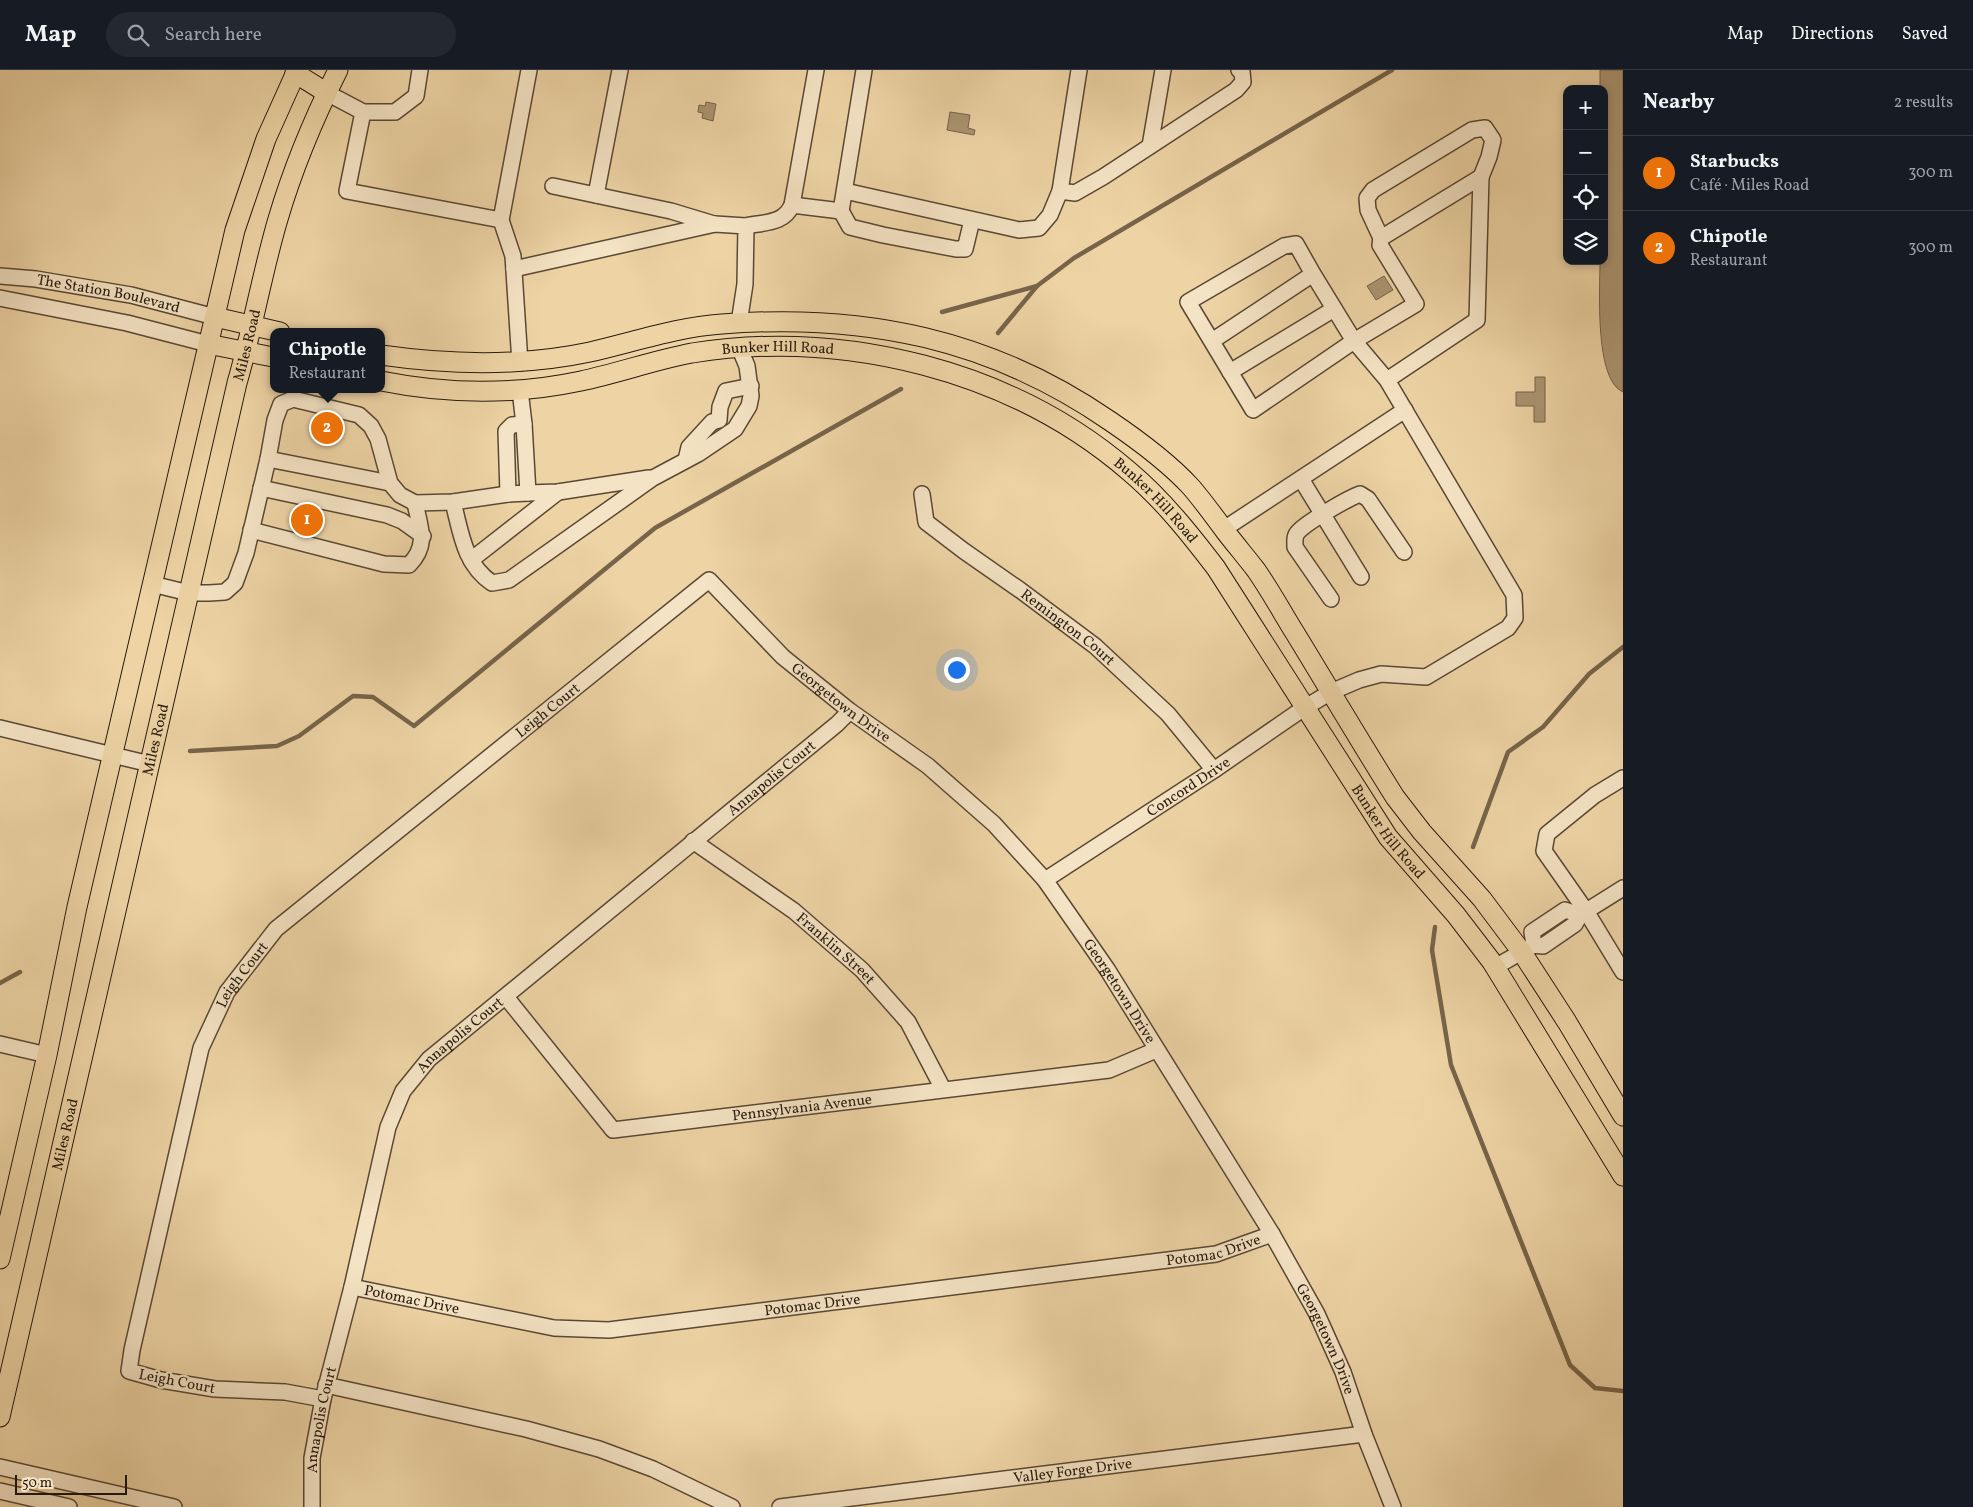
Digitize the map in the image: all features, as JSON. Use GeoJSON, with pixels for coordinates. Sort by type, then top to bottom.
{"type":"FeatureCollection","features":[{"type":"Feature","properties":{"kind":"main road","name":"Miles Road"},"geometry":{"type":"LineString","coordinates":[[0,1416],[189,593],[278,219],[292,176],[326,93],[338,70]]}},
{"type":"Feature","properties":{"kind":"main road"},"geometry":{"type":"LineString","coordinates":[[0,1259],[47,1055],[77,906],[238,221],[266,139],[294,72],[326,93]]}},
{"type":"Feature","properties":{"kind":"main road"},"geometry":{"type":"LineString","coordinates":[[215,317],[270,329]]}},
{"type":"Feature","properties":{"kind":"main road","name":"Bunker Hill Road"},"geometry":{"type":"LineString","coordinates":[[385,356],[428,362],[520,363],[590,352],[670,331],[739,323],[814,322],[888,329],[963,347],[1012,366],[1062,390],[1130,434],[1161,460],[1190,486],[1224,529],[1258,573],[1395,797],[1422,832],[1482,900],[1528,948],[1567,1022],[1623,1116]]}},
{"type":"Feature","properties":{"kind":"main road"},"geometry":{"type":"LineString","coordinates":[[739,323],[739,347]]}},
{"type":"Feature","properties":{"kind":"main road"},"geometry":{"type":"LineString","coordinates":[[208,344],[270,356]]}},
{"type":"Feature","properties":{"kind":"main road","name":"Bunker Hill Road"},"geometry":{"type":"LineString","coordinates":[[385,382],[449,391],[520,390],[580,381],[690,354],[739,347],[802,346],[851,350],[930,367],[997,390],[1035,408],[1082,436],[1132,473],[1157,497],[1192,537],[1238,600],[1304,708],[1388,837],[1456,915],[1495,968],[1623,1176]]}},
{"type":"Feature","properties":{"kind":"main road"},"geometry":{"type":"LineString","coordinates":[[520,363],[520,390]]}},
{"type":"Feature","properties":{"kind":"street"},"geometry":{"type":"LineString","coordinates":[[326,93],[363,112],[395,112],[416,96],[420,70]]}},
{"type":"Feature","properties":{"kind":"street"},"geometry":{"type":"LineString","coordinates":[[520,363],[514,269],[501,220],[529,70]]}},
{"type":"Feature","properties":{"kind":"street"},"geometry":{"type":"LineString","coordinates":[[596,195],[620,70]]}},
{"type":"Feature","properties":{"kind":"street"},"geometry":{"type":"LineString","coordinates":[[554,186],[671,210],[715,224],[746,226],[782,218],[788,214],[792,205],[816,70]]}},
{"type":"Feature","properties":{"kind":"street"},"geometry":{"type":"LineString","coordinates":[[864,70],[841,211],[850,227],[883,236],[965,249],[972,220]]}},
{"type":"Feature","properties":{"kind":"street"},"geometry":{"type":"LineString","coordinates":[[845,191],[1020,230],[1039,228],[1050,215],[1060,192],[1079,70]]}},
{"type":"Feature","properties":{"kind":"street"},"geometry":{"type":"LineString","coordinates":[[1150,146],[1163,70]]}},
{"type":"Feature","properties":{"kind":"street"},"geometry":{"type":"LineString","coordinates":[[1060,192],[1075,193],[1236,90],[1243,82],[1242,72],[1239,70]]}},
{"type":"Feature","properties":{"kind":"street"},"geometry":{"type":"LineString","coordinates":[[363,112],[347,191],[501,220]]}},
{"type":"Feature","properties":{"kind":"street"},"geometry":{"type":"LineString","coordinates":[[1313,274],[1212,341],[1252,410],[1354,341],[1416,304],[1380,245],[1381,238],[1368,210],[1367,198],[1373,190],[1472,130],[1485,128],[1493,140],[1481,177],[1477,320],[1387,380]]}},
{"type":"Feature","properties":{"kind":"street"},"geometry":{"type":"LineString","coordinates":[[1381,238],[1481,177]]}},
{"type":"Feature","properties":{"kind":"street"},"geometry":{"type":"LineString","coordinates":[[792,205],[841,211]]}},
{"type":"Feature","properties":{"kind":"street"},"geometry":{"type":"LineString","coordinates":[[514,269],[715,224]]}},
{"type":"Feature","properties":{"kind":"street"},"geometry":{"type":"LineString","coordinates":[[739,323],[745,284],[746,226]]}},
{"type":"Feature","properties":{"kind":"street","name":"Concord Drive"},"geometry":{"type":"LineString","coordinates":[[1045,880],[1331,692],[1359,680],[1381,674],[1426,677],[1508,628],[1515,618],[1514,595],[1387,380],[1354,341],[1296,244],[1284,246],[1188,302],[1212,341]]}},
{"type":"Feature","properties":{"kind":"street","name":"The Station Boulevard"},"geometry":{"type":"LineString","coordinates":[[0,276],[131,295],[215,317]]}},
{"type":"Feature","properties":{"kind":"street","name":"The Station Boulevard"},"geometry":{"type":"LineString","coordinates":[[0,298],[127,323],[208,344]]}},
{"type":"Feature","properties":{"kind":"street"},"geometry":{"type":"LineString","coordinates":[[1230,372],[1334,309]]}},
{"type":"Feature","properties":{"kind":"street"},"geometry":{"type":"LineString","coordinates":[[453,502],[465,550],[480,574],[492,583],[509,580],[653,478],[735,429],[749,406],[751,386],[747,366],[739,347]]}},
{"type":"Feature","properties":{"kind":"street"},"geometry":{"type":"LineString","coordinates":[[686,460],[689,447],[712,422],[719,420],[720,407],[726,391],[751,386]]}},
{"type":"Feature","properties":{"kind":"street"},"geometry":{"type":"LineString","coordinates":[[520,390],[528,493]]}},
{"type":"Feature","properties":{"kind":"street"},"geometry":{"type":"LineString","coordinates":[[152,584],[189,593],[225,592],[235,583],[246,553],[275,420],[281,404],[292,399],[358,415],[371,426],[378,440],[390,483],[400,495],[415,503],[453,502],[508,494],[558,492],[653,478]]}},
{"type":"Feature","properties":{"kind":"street"},"geometry":{"type":"LineString","coordinates":[[1224,529],[1405,410]]}},
{"type":"Feature","properties":{"kind":"street"},"geometry":{"type":"LineString","coordinates":[[508,494],[506,431],[512,425],[524,424]]}},
{"type":"Feature","properties":{"kind":"street"},"geometry":{"type":"LineString","coordinates":[[268,459],[390,483]]}},
{"type":"Feature","properties":{"kind":"street"},"geometry":{"type":"LineString","coordinates":[[1301,479],[1361,577]]}},
{"type":"Feature","properties":{"kind":"street"},"geometry":{"type":"LineString","coordinates":[[261,488],[387,516],[402,521],[423,536]]}},
{"type":"Feature","properties":{"kind":"street"},"geometry":{"type":"LineString","coordinates":[[471,560],[558,492]]}},
{"type":"Feature","properties":{"kind":"street","name":"Remington Court"},"geometry":{"type":"LineString","coordinates":[[922,494],[926,522],[964,552],[1020,590],[1095,646],[1168,714],[1214,770]]}},
{"type":"Feature","properties":{"kind":"street"},"geometry":{"type":"LineString","coordinates":[[1331,599],[1295,547],[1295,538],[1298,532],[1349,498],[1360,494],[1368,499],[1404,552]]}},
{"type":"Feature","properties":{"kind":"street"},"geometry":{"type":"LineString","coordinates":[[251,530],[384,564],[409,565],[418,556],[423,536],[415,503]]}},
{"type":"Feature","properties":{"kind":"street","name":"Georgetown Drive"},"geometry":{"type":"LineString","coordinates":[[709,580],[783,657],[850,711],[928,766],[994,824],[1045,880],[1107,969],[1272,1234],[1317,1314],[1343,1372],[1364,1434],[1393,1507]]}},
{"type":"Feature","properties":{"kind":"street","name":"Leigh Court"},"geometry":{"type":"LineString","coordinates":[[325,1392],[215,1389],[161,1380],[129,1371],[132,1350],[201,1048],[227,992],[276,929],[709,580]]}},
{"type":"Feature","properties":{"kind":"street","name":"Annapolis Court"},"geometry":{"type":"LineString","coordinates":[[312,1507],[312,1458],[325,1392],[352,1287],[388,1127],[403,1092],[429,1059],[837,724],[850,711]]}},
{"type":"Feature","properties":{"kind":"street"},"geometry":{"type":"LineString","coordinates":[[0,728],[150,764]]}},
{"type":"Feature","properties":{"kind":"street"},"geometry":{"type":"LineString","coordinates":[[1623,778],[1595,795],[1547,834],[1544,851],[1623,972]]}},
{"type":"Feature","properties":{"kind":"street","name":"Franklin Street"},"geometry":{"type":"LineString","coordinates":[[693,841],[794,911],[862,970],[908,1022],[943,1089]]}},
{"type":"Feature","properties":{"kind":"street"},"geometry":{"type":"LineString","coordinates":[[1495,968],[1528,948],[1543,946],[1575,924],[1583,913],[1623,888]]}},
{"type":"Feature","properties":{"kind":"street","name":"Pennsylvania Avenue"},"geometry":{"type":"LineString","coordinates":[[506,997],[613,1130],[1109,1070],[1156,1050]]}},
{"type":"Feature","properties":{"kind":"street"},"geometry":{"type":"LineString","coordinates":[[0,1044],[47,1055]]}},
{"type":"Feature","properties":{"kind":"street","name":"Potomac Drive"},"geometry":{"type":"LineString","coordinates":[[352,1287],[554,1328],[609,1330],[1216,1254],[1272,1234]]}},
{"type":"Feature","properties":{"kind":"street"},"geometry":{"type":"LineString","coordinates":[[325,1392],[526,1429],[599,1449],[653,1469],[732,1507]]}},
{"type":"Feature","properties":{"kind":"street","name":"Valley Forge Drive"},"geometry":{"type":"LineString","coordinates":[[780,1507],[1364,1434]]}},
{"type":"Feature","properties":{"kind":"street"},"geometry":{"type":"LineString","coordinates":[[0,1467],[174,1507]]}},
{"type":"Feature","properties":{"kind":"street"},"geometry":{"type":"LineString","coordinates":[[0,1491],[69,1507]]}},
{"type":"Feature","properties":{"kind":"shaded area"},"geometry":{"type":"Polygon","coordinates":[[[1600,70],[1623,70],[1623,392],[1614,384],[1607,370],[1601,332],[1600,265],[1608,265],[1608,85],[1600,85],[1600,70]]]}},
{"type":"Feature","properties":{"kind":"shaded area"},"geometry":{"type":"Polygon","coordinates":[[[706,102],[716,104],[713,121],[702,118],[703,113],[698,112],[699,105],[705,106],[706,102]]]}},
{"type":"Feature","properties":{"kind":"shaded area"},"geometry":{"type":"Polygon","coordinates":[[[950,112],[970,115],[968,128],[975,130],[974,135],[947,130],[950,112]]]}},
{"type":"Feature","properties":{"kind":"shaded area"},"geometry":{"type":"Polygon","coordinates":[[[1384,276],[1393,290],[1376,300],[1367,286],[1384,276]]]}},
{"type":"Feature","properties":{"kind":"shaded area"},"geometry":{"type":"Polygon","coordinates":[[[1535,377],[1545,377],[1545,422],[1534,422],[1534,406],[1516,406],[1516,392],[1535,392],[1535,377]]]}},
{"type":"Feature","properties":{"kind":"waterway"},"geometry":{"type":"LineString","coordinates":[[998,333],[1037,286],[1074,258],[1392,70]]}},
{"type":"Feature","properties":{"kind":"waterway"},"geometry":{"type":"LineString","coordinates":[[942,312],[1037,286]]}},
{"type":"Feature","properties":{"kind":"waterway"},"geometry":{"type":"LineString","coordinates":[[190,751],[277,746],[299,736],[353,696],[373,697],[414,726],[655,528],[901,389]]}},
{"type":"Feature","properties":{"kind":"waterway"},"geometry":{"type":"LineString","coordinates":[[1473,847],[1508,752],[1543,727],[1589,674],[1623,647]]}},
{"type":"Feature","properties":{"kind":"waterway"},"geometry":{"type":"LineString","coordinates":[[1435,927],[1432,950],[1451,1065],[1570,1365],[1595,1388],[1623,1391]]}},
{"type":"Feature","properties":{"kind":"waterway"},"geometry":{"type":"LineString","coordinates":[[0,983],[20,972]]}},
{"type":"Feature","properties":{"kind":"place","name":"Chipotle"},"geometry":{"type":"Point","coordinates":[327,428]}},
{"type":"Feature","properties":{"kind":"place","name":"Starbucks"},"geometry":{"type":"Point","coordinates":[307,520]}}]}
